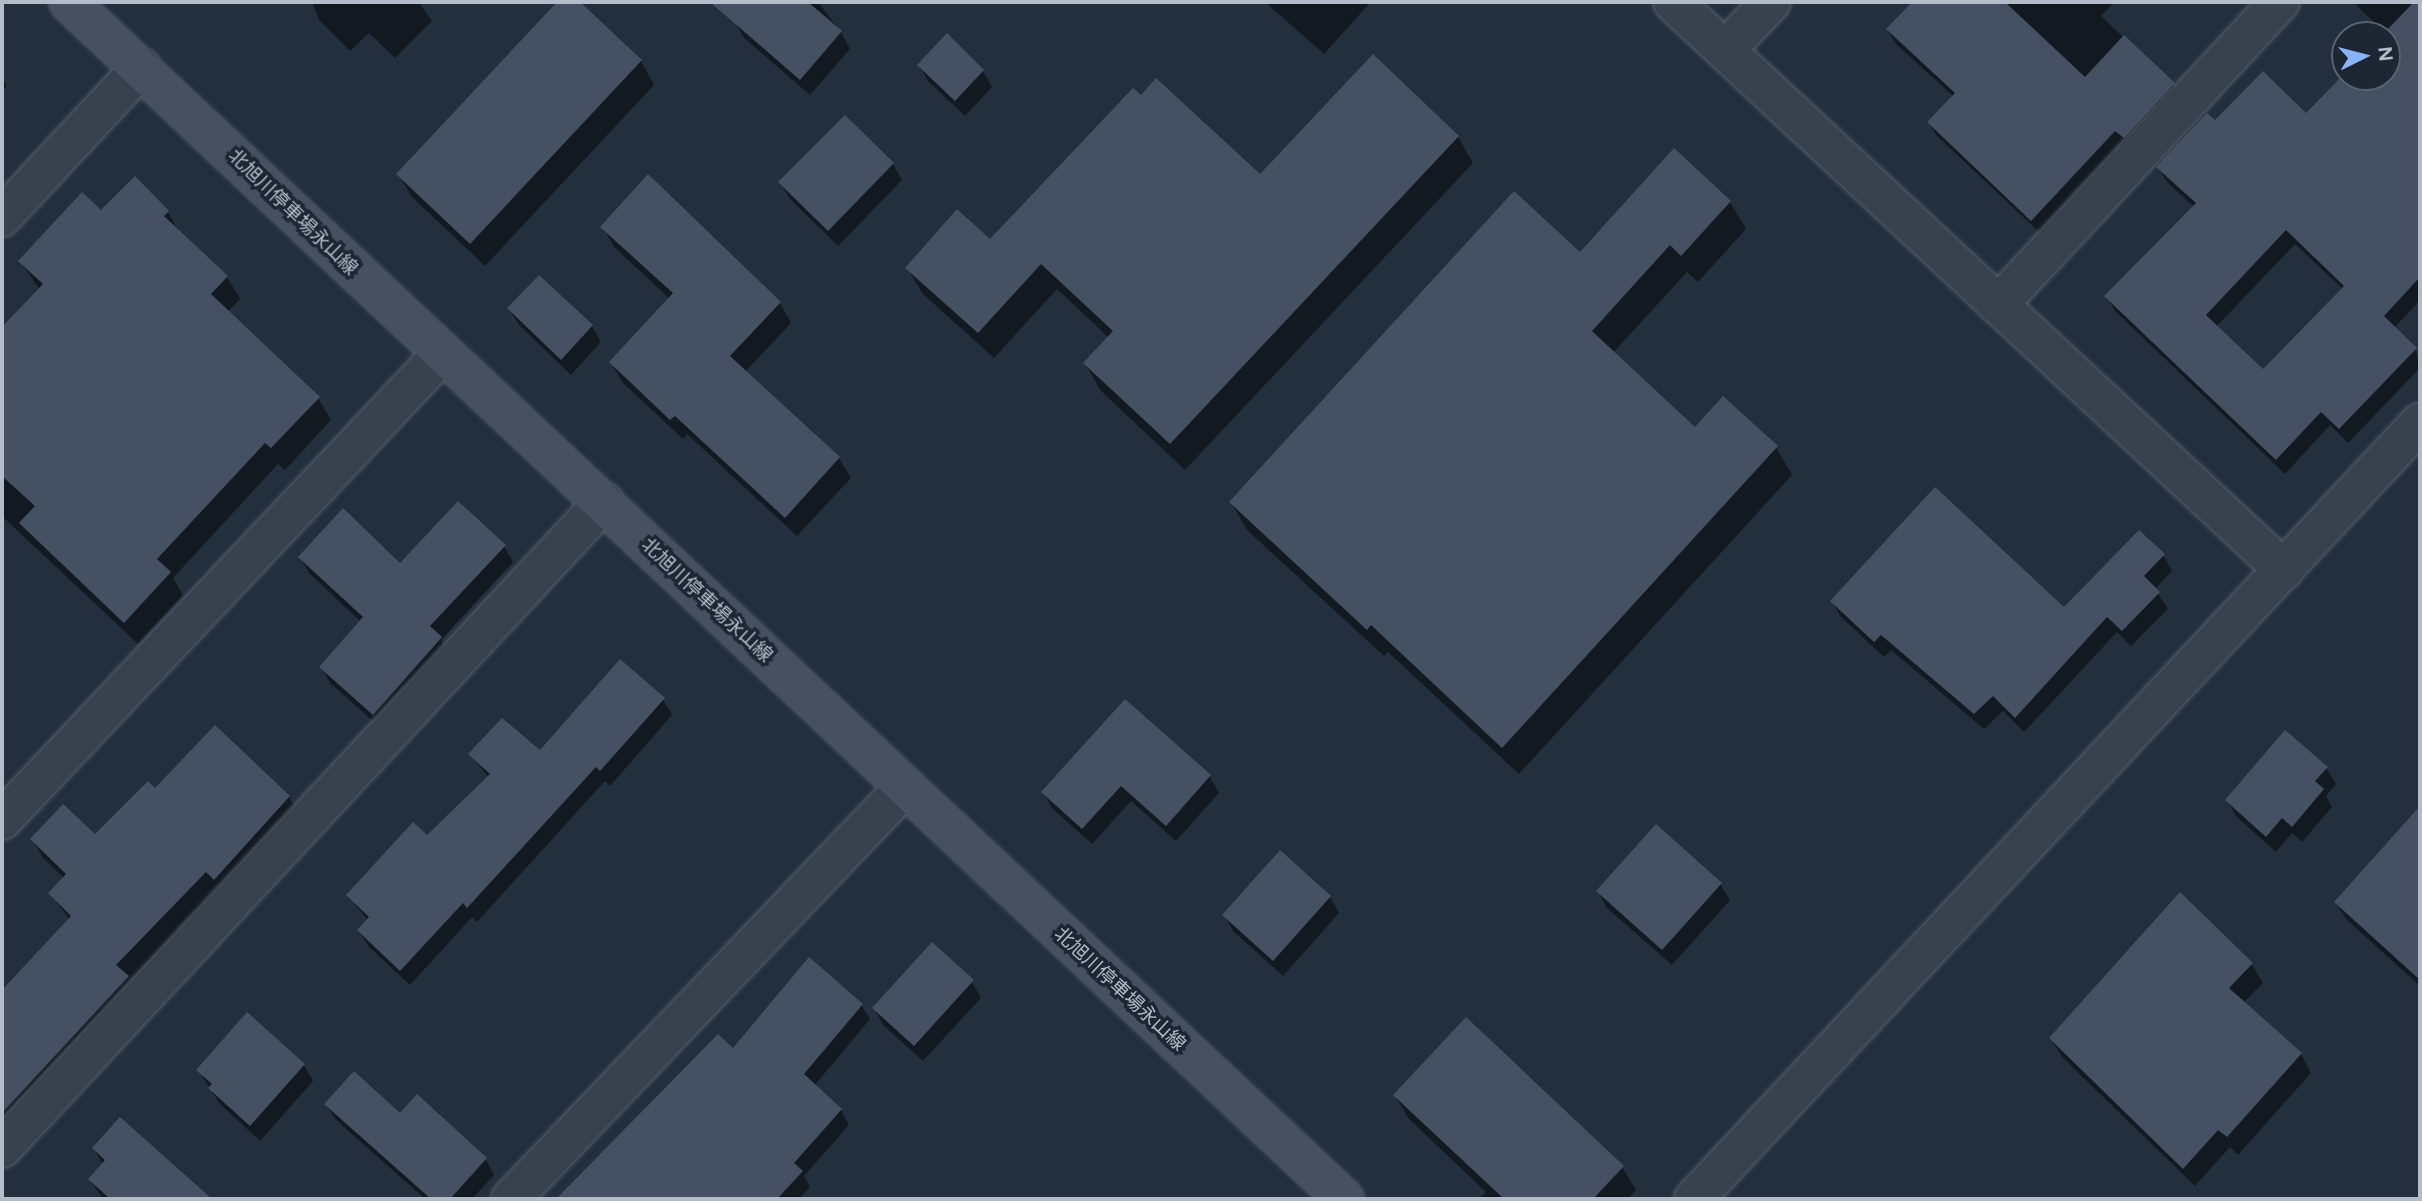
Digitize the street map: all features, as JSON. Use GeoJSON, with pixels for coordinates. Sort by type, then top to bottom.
{"type":"FeatureCollection","features":[{"type":"Feature","properties":{"kind":"main road","name":"北旭川停車場永山線"},"geometry":{"type":"LineString","coordinates":[[69,2],[1344,1199]]}},
{"type":"Feature","properties":{"kind":"street"},"geometry":{"type":"LineString","coordinates":[[1674,2],[2284,570]]}},
{"type":"Feature","properties":{"kind":"street"},"geometry":{"type":"LineString","coordinates":[[1725,50],[1771,2]]}},
{"type":"Feature","properties":{"kind":"street"},"geometry":{"type":"LineString","coordinates":[[1998,305],[2280,2]]}},
{"type":"Feature","properties":{"kind":"street"},"geometry":{"type":"LineString","coordinates":[[2,217],[141,68]]}},
{"type":"Feature","properties":{"kind":"street"},"geometry":{"type":"LineString","coordinates":[[2,820],[442,354]]}},
{"type":"Feature","properties":{"kind":"street"},"geometry":{"type":"LineString","coordinates":[[1693,1199],[2420,423]]}},
{"type":"Feature","properties":{"kind":"street"},"geometry":{"type":"LineString","coordinates":[[2,1148],[604,502]]}},
{"type":"Feature","properties":{"kind":"street"},"geometry":{"type":"LineString","coordinates":[[511,1199],[905,786]]}},
{"type":"Feature","properties":{"kind":"building"},"geometry":{"type":"Polygon","coordinates":[[[557,2],[580,2],[642,60],[470,244],[396,174],[557,2]]]}},
{"type":"Feature","properties":{"kind":"building"},"geometry":{"type":"Polygon","coordinates":[[[710,2],[808,2],[842,31],[800,80],[710,2]]]}},
{"type":"Feature","properties":{"kind":"building"},"geometry":{"type":"Polygon","coordinates":[[[1912,2],[2005,2],[2085,77],[2124,35],[2175,83],[2124,138],[2115,131],[2031,221],[1927,122],[1955,93],[1886,29],[1912,2]]]}},
{"type":"Feature","properties":{"kind":"building"},"geometry":{"type":"Polygon","coordinates":[[[2414,2],[2420,2],[2420,277],[2384,316],[2417,348],[2339,429],[2321,412],[2276,460],[2104,296],[2196,203],[2156,167],[2207,113],[2215,120],[2263,71],[2306,113],[2331,87],[2331,91],[2401,91],[2401,21],[2396,21],[2414,2]],[[2286,230],[2206,315],[2263,369],[2344,286],[2286,230]]]}},
{"type":"Feature","properties":{"kind":"building"},"geometry":{"type":"Polygon","coordinates":[[[947,33],[984,70],[955,101],[917,65],[947,33]]]}},
{"type":"Feature","properties":{"kind":"building"},"geometry":{"type":"Polygon","coordinates":[[[1373,54],[1459,136],[1170,444],[1083,363],[1113,331],[1041,264],[978,333],[905,268],[957,209],[990,239],[1133,88],[1141,95],[1156,78],[1260,174],[1373,54]]]}},
{"type":"Feature","properties":{"kind":"building"},"geometry":{"type":"Polygon","coordinates":[[[845,115],[894,163],[828,231],[778,182],[845,115]]]}},
{"type":"Feature","properties":{"kind":"building"},"geometry":{"type":"Polygon","coordinates":[[[1674,148],[1731,201],[1681,256],[1670,245],[1592,331],[1695,427],[1723,396],[1778,446],[1502,748],[1371,625],[1367,630],[1229,502],[1514,191],[1580,252],[1674,148]]]}},
{"type":"Feature","properties":{"kind":"building"},"geometry":{"type":"Polygon","coordinates":[[[648,174],[781,302],[730,356],[840,457],[785,518],[675,416],[670,420],[609,362],[673,293],[600,227],[648,174]]]}},
{"type":"Feature","properties":{"kind":"building"},"geometry":{"type":"Polygon","coordinates":[[[135,176],[169,211],[164,216],[228,276],[211,294],[320,397],[271,448],[265,443],[157,559],[171,572],[124,623],[19,523],[35,506],[2,476],[2,327],[43,284],[18,261],[82,192],[101,210],[135,176]]]}},
{"type":"Feature","properties":{"kind":"building"},"geometry":{"type":"Polygon","coordinates":[[[539,275],[593,325],[561,360],[507,308],[539,275]]]}},
{"type":"Feature","properties":{"kind":"building"},"geometry":{"type":"Polygon","coordinates":[[[1935,487],[2064,607],[2139,530],[2165,554],[2144,576],[2160,592],[2122,631],[2107,617],[2015,718],[1993,696],[1974,714],[1881,635],[1874,642],[1830,601],[1935,487]]]}},
{"type":"Feature","properties":{"kind":"building"},"geometry":{"type":"Polygon","coordinates":[[[458,501],[506,545],[430,626],[442,637],[373,715],[319,667],[363,617],[298,557],[343,508],[400,563],[458,501]]]}},
{"type":"Feature","properties":{"kind":"building"},"geometry":{"type":"Polygon","coordinates":[[[620,659],[665,698],[600,771],[596,767],[467,908],[463,903],[400,971],[357,930],[369,917],[346,895],[413,822],[427,835],[490,774],[468,754],[502,718],[540,750],[620,659]]]}},
{"type":"Feature","properties":{"kind":"building"},"geometry":{"type":"Polygon","coordinates":[[[1125,699],[1211,775],[1166,826],[1121,786],[1082,829],[1041,792],[1125,699]]]}},
{"type":"Feature","properties":{"kind":"building"},"geometry":{"type":"Polygon","coordinates":[[[215,725],[290,796],[214,880],[206,872],[116,965],[129,976],[2,1113],[2,990],[71,916],[48,893],[66,874],[30,839],[63,804],[95,834],[148,781],[155,788],[215,725]]]}},
{"type":"Feature","properties":{"kind":"building"},"geometry":{"type":"Polygon","coordinates":[[[2285,730],[2328,767],[2315,781],[2324,789],[2292,827],[2282,818],[2266,837],[2225,800],[2285,730]]]}},
{"type":"Feature","properties":{"kind":"building"},"geometry":{"type":"Polygon","coordinates":[[[2420,806],[2420,980],[2334,902],[2420,806]]]}},
{"type":"Feature","properties":{"kind":"building"},"geometry":{"type":"Polygon","coordinates":[[[1656,824],[1722,883],[1662,950],[1596,891],[1656,824]]]}},
{"type":"Feature","properties":{"kind":"building"},"geometry":{"type":"Polygon","coordinates":[[[1280,850],[1331,896],[1273,961],[1222,915],[1280,850]]]}},
{"type":"Feature","properties":{"kind":"building"},"geometry":{"type":"Polygon","coordinates":[[[2180,892],[2253,963],[2229,988],[2302,1053],[2227,1137],[2218,1130],[2183,1169],[2049,1038],[2180,892]]]}},
{"type":"Feature","properties":{"kind":"building"},"geometry":{"type":"Polygon","coordinates":[[[932,942],[974,980],[914,1046],[872,1008],[932,942]]]}},
{"type":"Feature","properties":{"kind":"building"},"geometry":{"type":"Polygon","coordinates":[[[809,957],[863,1004],[804,1074],[842,1109],[794,1163],[803,1171],[777,1199],[556,1199],[718,1034],[733,1048],[809,957]]]}},
{"type":"Feature","properties":{"kind":"building"},"geometry":{"type":"Polygon","coordinates":[[[247,1012],[305,1064],[250,1126],[208,1088],[212,1084],[196,1070],[247,1012]]]}},
{"type":"Feature","properties":{"kind":"building"},"geometry":{"type":"Polygon","coordinates":[[[1466,1017],[1624,1166],[1593,1199],[1504,1199],[1393,1095],[1466,1017]]]}},
{"type":"Feature","properties":{"kind":"building"},"geometry":{"type":"Polygon","coordinates":[[[354,1071],[400,1113],[417,1094],[487,1158],[450,1199],[431,1199],[324,1104],[354,1071]]]}},
{"type":"Feature","properties":{"kind":"building"},"geometry":{"type":"Polygon","coordinates":[[[120,1117],[212,1199],[110,1199],[88,1179],[105,1160],[92,1148],[120,1117]]]}}]}
